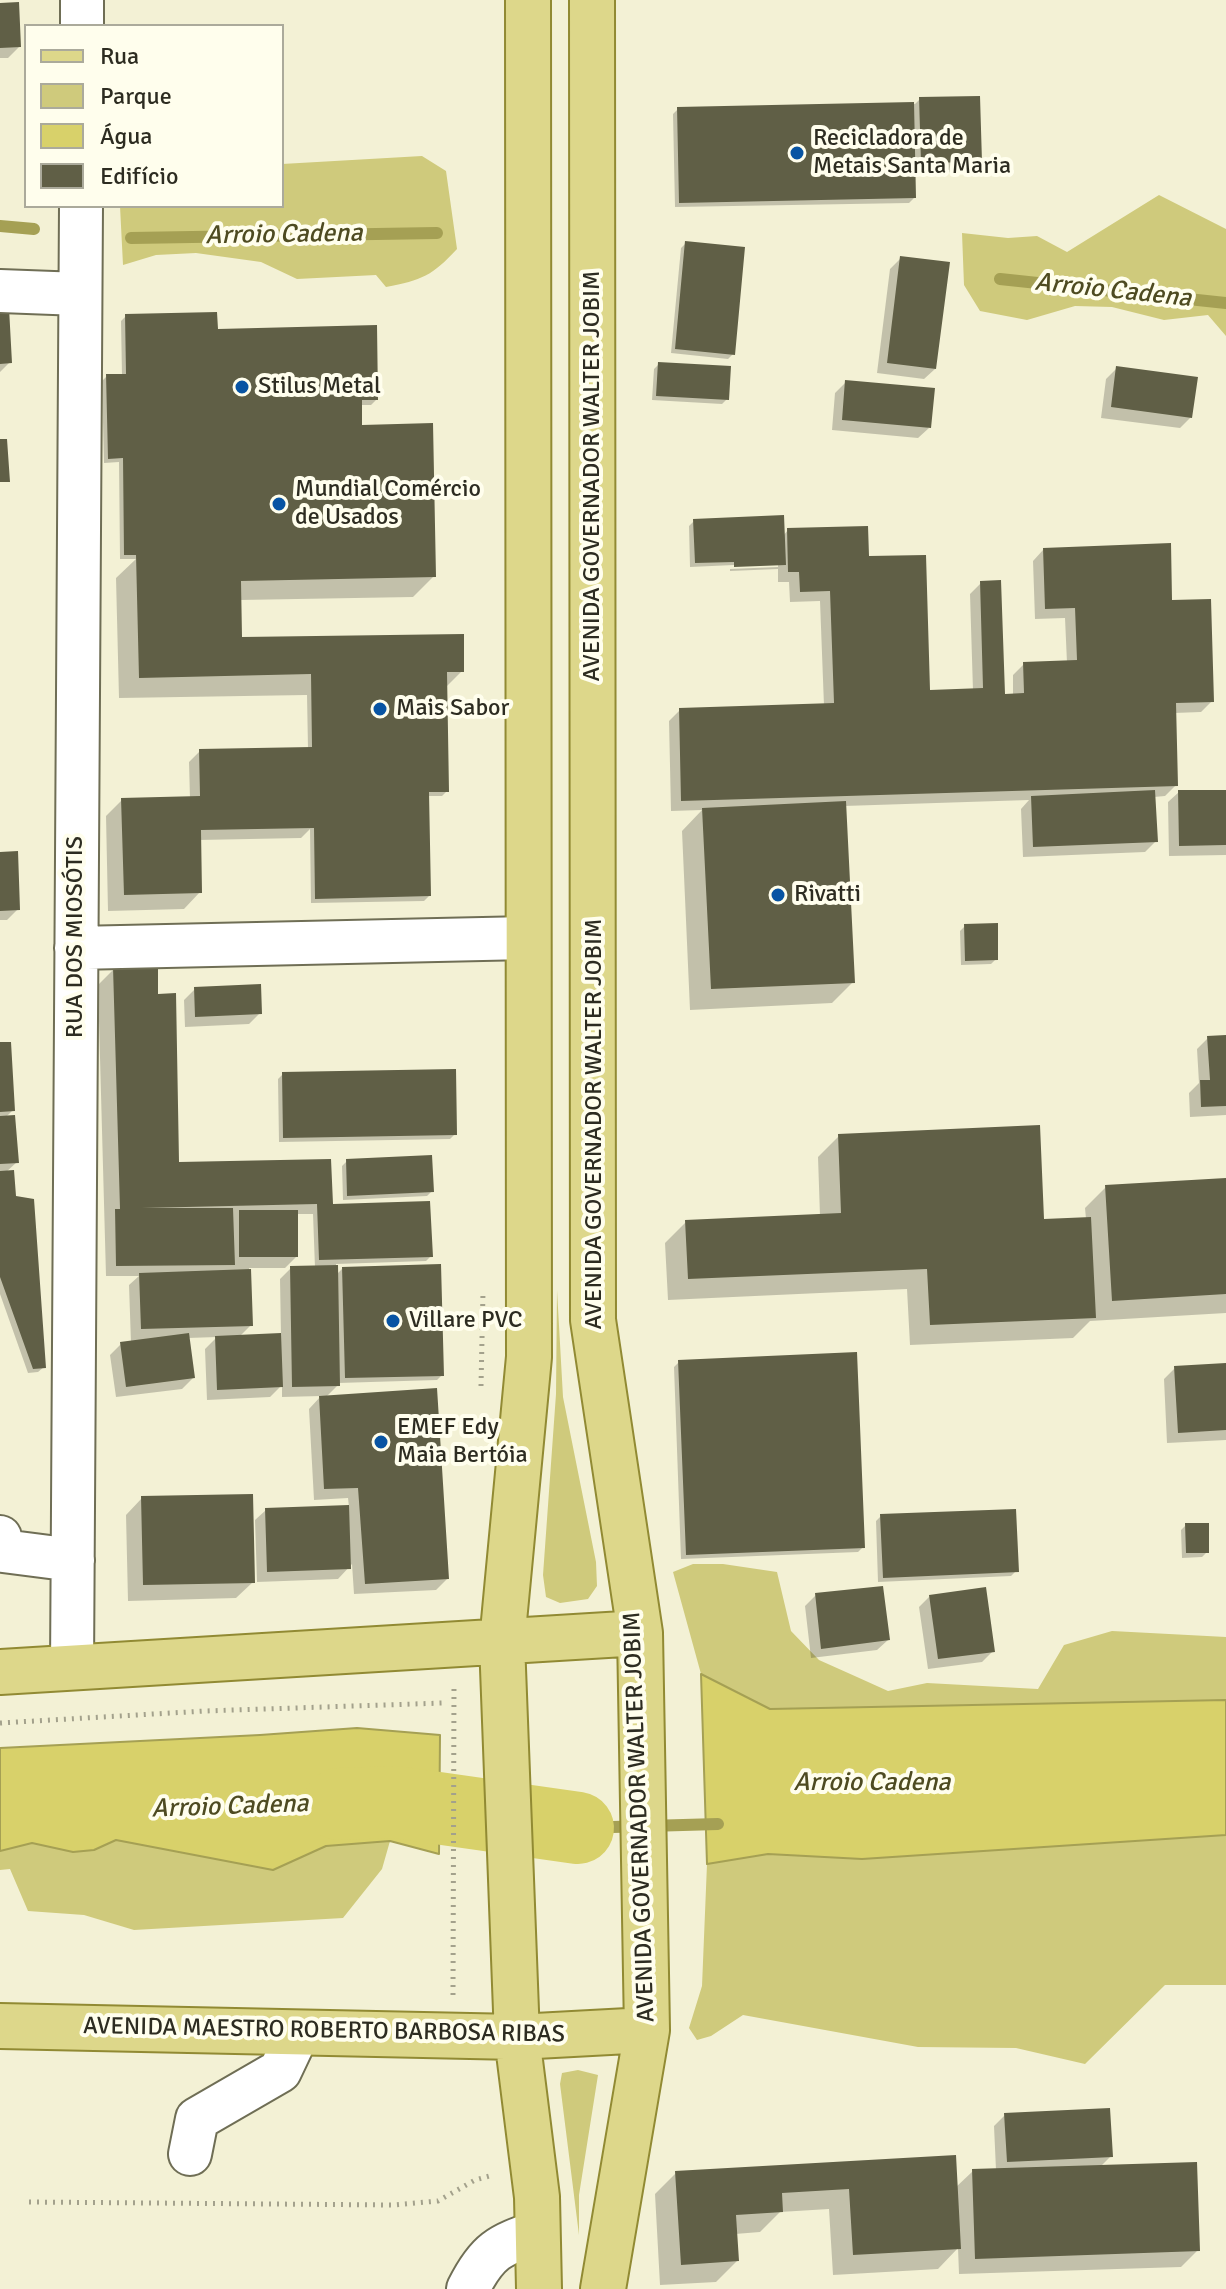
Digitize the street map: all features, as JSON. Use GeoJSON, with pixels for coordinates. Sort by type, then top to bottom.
{"type":"FeatureCollection","features":[{"type":"Feature","properties":{"kind":"main road"},"geometry":{"type":"LineString","coordinates":[[528,0],[529,1357],[503,1662],[517,2037],[537,2197],[539,2289]]}},
{"type":"Feature","properties":{"kind":"main road","name":"AVENIDA GOVERNADOR WALTER JOBIM"},"geometry":{"type":"LineString","coordinates":[[592,0],[593,1320],[640,1633],[647,2030],[603,2289]]}},
{"type":"Feature","properties":{"kind":"main road"},"geometry":{"type":"LineString","coordinates":[[0,1672],[72,1668],[503,1662],[640,1633]]}},
{"type":"Feature","properties":{"kind":"main road","name":"AVENIDA MAESTRO ROBERTO BARBOSA RIBAS"},"geometry":{"type":"LineString","coordinates":[[0,2026],[517,2037],[647,2030]]}},
{"type":"Feature","properties":{"kind":"street"},"geometry":{"type":"LineString","coordinates":[[82,0],[82,24]]}},
{"type":"Feature","properties":{"kind":"street","name":"RUA DOS MIOSÓTIS"},"geometry":{"type":"LineString","coordinates":[[72,1668],[81,208]]}},
{"type":"Feature","properties":{"kind":"street"},"geometry":{"type":"LineString","coordinates":[[0,291],[80,294]]}},
{"type":"Feature","properties":{"kind":"street"},"geometry":{"type":"LineString","coordinates":[[76,948],[528,938]]}},
{"type":"Feature","properties":{"kind":"street"},"geometry":{"type":"LineString","coordinates":[[1,1546],[73,1560]]}},
{"type":"Feature","properties":{"kind":"street"},"geometry":{"type":"LineString","coordinates":[[190,2154],[197,2119],[280,2071],[298,2033]]}},
{"type":"Feature","properties":{"kind":"street"},"geometry":{"type":"LineString","coordinates":[[468,2289],[479,2266],[504,2244],[538,2232]]}},
{"type":"Feature","properties":{"kind":"path"},"geometry":{"type":"LineString","coordinates":[[480,1398],[483,1288]]}},
{"type":"Feature","properties":{"kind":"path"},"geometry":{"type":"LineString","coordinates":[[0,1723],[205,1711],[443,1703]]}},
{"type":"Feature","properties":{"kind":"path"},"geometry":{"type":"LineString","coordinates":[[454,1712],[454,1995]]}},
{"type":"Feature","properties":{"kind":"path"},"geometry":{"type":"LineString","coordinates":[[29,2202],[393,2205],[438,2201],[475,2180],[501,2173]]}},
{"type":"Feature","properties":{"kind":"green space"},"geometry":{"type":"Polygon","coordinates":[[[422,156],[446,171],[457,249],[433,271],[418,279],[386,287],[376,275],[297,279],[261,262],[196,253],[156,255],[123,265],[120,208],[284,208],[284,164],[422,156]]]}},
{"type":"Feature","properties":{"kind":"green space"},"geometry":{"type":"Polygon","coordinates":[[[1159,195],[1226,229],[1226,336],[1208,315],[1164,320],[1112,307],[1075,306],[1027,320],[980,311],[964,285],[962,233],[1008,238],[1037,236],[1067,252],[1159,195]]]}},
{"type":"Feature","properties":{"kind":"green space"},"geometry":{"type":"Polygon","coordinates":[[[557,1290],[563,1397],[596,1562],[597,1586],[588,1599],[560,1603],[546,1597],[543,1575],[556,1394],[557,1290]]]}},
{"type":"Feature","properties":{"kind":"green space"},"geometry":{"type":"Polygon","coordinates":[[[693,1564],[723,1564],[777,1572],[791,1631],[819,1660],[888,1691],[927,1683],[1038,1689],[1064,1645],[1112,1631],[1226,1637],[1226,1700],[769,1709],[701,1674],[673,1572],[693,1564]]]}},
{"type":"Feature","properties":{"kind":"green space"},"geometry":{"type":"Polygon","coordinates":[[[1226,1835],[1226,1985],[1165,1985],[1085,2064],[1016,2048],[918,2047],[743,2015],[711,2036],[697,2040],[689,2028],[702,1986],[707,1864],[768,1854],[862,1859],[1226,1835]]]}},
{"type":"Feature","properties":{"kind":"green space"},"geometry":{"type":"Polygon","coordinates":[[[116,1840],[273,1870],[326,1846],[390,1841],[382,1869],[343,1918],[134,1930],[84,1915],[28,1911],[10,1869],[0,1870],[0,1851],[32,1843],[74,1852],[94,1850],[116,1840]]]}},
{"type":"Feature","properties":{"kind":"green space"},"geometry":{"type":"Polygon","coordinates":[[[578,2070],[598,2075],[579,2195],[579,2235],[560,2084],[562,2073],[578,2070]]]}},
{"type":"Feature","properties":{"kind":"water","name":"Arroio Cadena"},"geometry":{"type":"Polygon","coordinates":[[[701,1674],[770,1709],[1226,1700],[1226,1835],[862,1859],[768,1854],[707,1864],[701,1674]]]}},
{"type":"Feature","properties":{"kind":"water","name":"Arroio Cadena"},"geometry":{"type":"Polygon","coordinates":[[[357,1728],[440,1735],[439,1854],[390,1841],[326,1846],[273,1870],[116,1840],[94,1850],[73,1852],[32,1843],[0,1851],[0,1748],[357,1728]]]}},
{"type":"Feature","properties":{"kind":"building"},"geometry":{"type":"Polygon","coordinates":[[[19,2],[21,47],[0,48],[0,3],[19,2]]]}},
{"type":"Feature","properties":{"kind":"building"},"geometry":{"type":"Polygon","coordinates":[[[980,96],[982,162],[921,163],[919,97],[980,96]]]}},
{"type":"Feature","properties":{"kind":"building","name":"Recicladora de Metais Santa Maria"},"geometry":{"type":"Polygon","coordinates":[[[914,102],[916,198],[679,203],[677,107],[914,102]]]}},
{"type":"Feature","properties":{"kind":"building"},"geometry":{"type":"Polygon","coordinates":[[[685,241],[745,247],[735,355],[675,349],[685,241]]]}},
{"type":"Feature","properties":{"kind":"building"},"geometry":{"type":"Polygon","coordinates":[[[900,256],[950,262],[936,369],[887,363],[900,256]]]}},
{"type":"Feature","properties":{"kind":"building"},"geometry":{"type":"Polygon","coordinates":[[[9,308],[12,363],[0,364],[0,309],[9,308]]]}},
{"type":"Feature","properties":{"kind":"building"},"geometry":{"type":"Polygon","coordinates":[[[217,312],[218,329],[377,325],[378,400],[362,400],[362,425],[433,423],[436,577],[241,581],[242,637],[464,634],[464,672],[447,672],[449,792],[429,792],[431,896],[315,899],[314,828],[201,830],[202,893],[124,895],[121,798],[200,796],[199,749],[312,747],[311,674],[139,678],[136,555],[124,555],[123,458],[108,459],[106,374],[126,374],[125,314],[217,312]]]}},
{"type":"Feature","properties":{"kind":"building"},"geometry":{"type":"Polygon","coordinates":[[[658,362],[731,366],[729,400],[656,396],[658,362]]]}},
{"type":"Feature","properties":{"kind":"building"},"geometry":{"type":"Polygon","coordinates":[[[1116,366],[1198,377],[1192,418],[1111,407],[1116,366]]]}},
{"type":"Feature","properties":{"kind":"building"},"geometry":{"type":"Polygon","coordinates":[[[845,380],[935,388],[931,428],[842,420],[845,380]]]}},
{"type":"Feature","properties":{"kind":"building"},"geometry":{"type":"Polygon","coordinates":[[[0,439],[7,439],[10,482],[0,482],[0,439]]]}},
{"type":"Feature","properties":{"kind":"building"},"geometry":{"type":"Polygon","coordinates":[[[784,515],[786,565],[734,567],[734,562],[695,563],[693,519],[784,515]]]}},
{"type":"Feature","properties":{"kind":"building"},"geometry":{"type":"Polygon","coordinates":[[[868,526],[869,556],[926,555],[930,690],[983,688],[980,581],[1001,580],[1005,694],[1024,693],[1023,662],[1077,660],[1075,608],[1045,609],[1043,548],[1171,543],[1172,600],[1211,599],[1214,702],[1176,703],[1178,786],[681,801],[679,708],[834,703],[830,591],[800,592],[799,572],[788,572],[787,528],[868,526]]]}},
{"type":"Feature","properties":{"kind":"building"},"geometry":{"type":"Polygon","coordinates":[[[1155,790],[1158,842],[1033,847],[1031,796],[1155,790]]]}},
{"type":"Feature","properties":{"kind":"building"},"geometry":{"type":"Polygon","coordinates":[[[1178,790],[1226,790],[1226,845],[1179,846],[1178,790]]]}},
{"type":"Feature","properties":{"kind":"building","name":"Rivatti"},"geometry":{"type":"Polygon","coordinates":[[[846,801],[855,983],[711,989],[702,808],[846,801]]]}},
{"type":"Feature","properties":{"kind":"building"},"geometry":{"type":"Polygon","coordinates":[[[18,851],[20,910],[0,911],[0,852],[18,851]]]}},
{"type":"Feature","properties":{"kind":"building"},"geometry":{"type":"Polygon","coordinates":[[[998,923],[998,960],[965,961],[964,924],[998,923]]]}},
{"type":"Feature","properties":{"kind":"building"},"geometry":{"type":"Polygon","coordinates":[[[158,965],[158,994],[176,993],[179,1162],[331,1159],[333,1204],[430,1201],[433,1257],[319,1260],[317,1204],[142,1208],[233,1208],[235,1265],[116,1266],[115,1209],[120,1209],[113,967],[158,965]]]}},
{"type":"Feature","properties":{"kind":"building"},"geometry":{"type":"Polygon","coordinates":[[[261,984],[262,1014],[195,1017],[194,987],[261,984]]]}},
{"type":"Feature","properties":{"kind":"building"},"geometry":{"type":"Polygon","coordinates":[[[1226,1035],[1226,1106],[1201,1107],[1200,1080],[1210,1080],[1207,1036],[1226,1035]]]}},
{"type":"Feature","properties":{"kind":"building"},"geometry":{"type":"Polygon","coordinates":[[[0,1042],[11,1042],[15,1111],[0,1112],[0,1042]]]}},
{"type":"Feature","properties":{"kind":"building"},"geometry":{"type":"Polygon","coordinates":[[[456,1069],[457,1135],[283,1138],[282,1072],[456,1069]]]}},
{"type":"Feature","properties":{"kind":"building"},"geometry":{"type":"Polygon","coordinates":[[[15,1115],[19,1163],[0,1164],[0,1116],[15,1115]]]}},
{"type":"Feature","properties":{"kind":"building"},"geometry":{"type":"Polygon","coordinates":[[[1040,1125],[1044,1219],[1091,1217],[1096,1318],[930,1325],[927,1269],[688,1279],[685,1220],[841,1213],[838,1134],[1040,1125]]]}},
{"type":"Feature","properties":{"kind":"building"},"geometry":{"type":"Polygon","coordinates":[[[432,1155],[434,1192],[347,1196],[346,1159],[432,1155]]]}},
{"type":"Feature","properties":{"kind":"building"},"geometry":{"type":"Polygon","coordinates":[[[14,1170],[16,1196],[34,1199],[46,1368],[33,1369],[0,1277],[0,1171],[14,1170]]]}},
{"type":"Feature","properties":{"kind":"building"},"geometry":{"type":"Polygon","coordinates":[[[1226,1178],[1226,1294],[1112,1301],[1105,1185],[1226,1178]]]}},
{"type":"Feature","properties":{"kind":"building"},"geometry":{"type":"Polygon","coordinates":[[[239,1210],[298,1210],[298,1257],[239,1257],[239,1210]]]}},
{"type":"Feature","properties":{"kind":"building","name":"Villare PVC"},"geometry":{"type":"Polygon","coordinates":[[[441,1264],[444,1376],[345,1378],[342,1267],[441,1264]]]}},
{"type":"Feature","properties":{"kind":"building"},"geometry":{"type":"Polygon","coordinates":[[[338,1265],[340,1386],[292,1387],[290,1266],[338,1265]]]}},
{"type":"Feature","properties":{"kind":"building"},"geometry":{"type":"Polygon","coordinates":[[[251,1269],[253,1326],[141,1329],[139,1273],[251,1269]]]}},
{"type":"Feature","properties":{"kind":"building"},"geometry":{"type":"Polygon","coordinates":[[[189,1333],[195,1378],[126,1387],[120,1342],[189,1333]]]}},
{"type":"Feature","properties":{"kind":"building"},"geometry":{"type":"Polygon","coordinates":[[[281,1333],[283,1387],[217,1390],[215,1336],[281,1333]]]}},
{"type":"Feature","properties":{"kind":"building"},"geometry":{"type":"Polygon","coordinates":[[[857,1352],[865,1548],[686,1555],[678,1360],[857,1352]]]}},
{"type":"Feature","properties":{"kind":"building"},"geometry":{"type":"Polygon","coordinates":[[[1226,1363],[1226,1430],[1178,1433],[1174,1366],[1226,1363]]]}},
{"type":"Feature","properties":{"kind":"building","name":"EMEF Edy Maia Bertóia"},"geometry":{"type":"Polygon","coordinates":[[[437,1388],[449,1579],[365,1584],[358,1488],[324,1489],[319,1396],[437,1388]]]}},
{"type":"Feature","properties":{"kind":"building"},"geometry":{"type":"Polygon","coordinates":[[[253,1494],[255,1583],[143,1585],[141,1496],[253,1494]]]}},
{"type":"Feature","properties":{"kind":"building"},"geometry":{"type":"Polygon","coordinates":[[[349,1505],[351,1569],[267,1572],[265,1508],[349,1505]]]}},
{"type":"Feature","properties":{"kind":"building"},"geometry":{"type":"Polygon","coordinates":[[[1016,1509],[1019,1572],[883,1578],[880,1514],[1016,1509]]]}},
{"type":"Feature","properties":{"kind":"building"},"geometry":{"type":"Polygon","coordinates":[[[1185,1523],[1209,1523],[1209,1553],[1186,1553],[1185,1523]]]}},
{"type":"Feature","properties":{"kind":"building"},"geometry":{"type":"Polygon","coordinates":[[[883,1586],[890,1640],[821,1649],[815,1593],[883,1586]]]}},
{"type":"Feature","properties":{"kind":"building"},"geometry":{"type":"Polygon","coordinates":[[[986,1587],[995,1652],[938,1659],[929,1595],[986,1587]]]}},
{"type":"Feature","properties":{"kind":"building"},"geometry":{"type":"Polygon","coordinates":[[[1110,2108],[1113,2157],[1007,2162],[1004,2113],[1110,2108]]]}},
{"type":"Feature","properties":{"kind":"building"},"geometry":{"type":"Polygon","coordinates":[[[956,2155],[961,2249],[853,2255],[849,2189],[782,2193],[783,2212],[736,2215],[739,2261],[681,2265],[675,2171],[956,2155]]]}},
{"type":"Feature","properties":{"kind":"building"},"geometry":{"type":"Polygon","coordinates":[[[1197,2162],[1200,2251],[975,2259],[972,2169],[1197,2162]]]}},
{"type":"Feature","properties":{"kind":"waterway","name":"Arroio Cadena"},"geometry":{"type":"LineString","coordinates":[[0,226],[34,229]]}},
{"type":"Feature","properties":{"kind":"waterway","name":"Arroio Cadena"},"geometry":{"type":"LineString","coordinates":[[131,238],[437,233]]}},
{"type":"Feature","properties":{"kind":"waterway","name":"Arroio Cadena"},"geometry":{"type":"LineString","coordinates":[[1000,279],[1226,303]]}},
{"type":"Feature","properties":{"kind":"waterway","name":"Arroio Cadena"},"geometry":{"type":"LineString","coordinates":[[339,1804],[395,1802],[578,1828]]}},
{"type":"Feature","properties":{"kind":"waterway","name":"Arroio Cadena"},"geometry":{"type":"LineString","coordinates":[[578,1828],[718,1824]]}},
{"type":"Feature","properties":{"kind":"place","name":"Recicladora de Metais Santa Maria"},"geometry":{"type":"Point","coordinates":[797,153]}},
{"type":"Feature","properties":{"kind":"place","name":"Stilus Metal"},"geometry":{"type":"Point","coordinates":[242,387]}},
{"type":"Feature","properties":{"kind":"place","name":"Mundial Comércio de Usados"},"geometry":{"type":"Point","coordinates":[279,504]}},
{"type":"Feature","properties":{"kind":"place","name":"Mais Sabor"},"geometry":{"type":"Point","coordinates":[380,709]}},
{"type":"Feature","properties":{"kind":"place","name":"Rivatti"},"geometry":{"type":"Point","coordinates":[778,895]}},
{"type":"Feature","properties":{"kind":"place","name":"Villare PVC"},"geometry":{"type":"Point","coordinates":[393,1321]}},
{"type":"Feature","properties":{"kind":"place","name":"EMEF Edy Maia Bertóia"},"geometry":{"type":"Point","coordinates":[381,1442]}}]}
